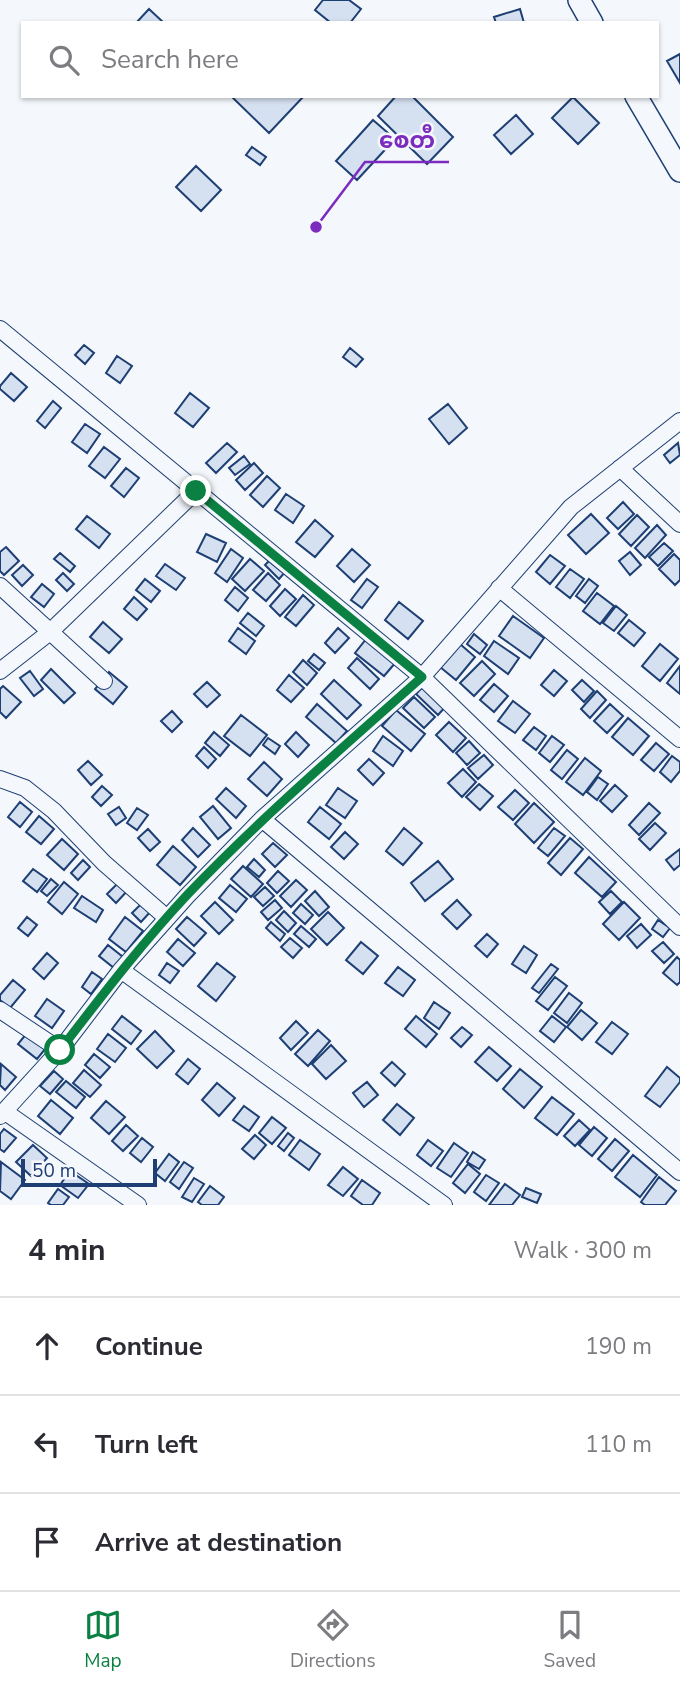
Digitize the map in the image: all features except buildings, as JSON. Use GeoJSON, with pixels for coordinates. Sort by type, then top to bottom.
{"type":"FeatureCollection","features":[{"type":"Feature","properties":{"kind":"street"},"geometry":{"type":"LineString","coordinates":[[579,0],[591,21]]}},
{"type":"Feature","properties":{"kind":"street"},"geometry":{"type":"LineString","coordinates":[[637,98],[680,171]]}},
{"type":"Feature","properties":{"kind":"street"},"geometry":{"type":"LineString","coordinates":[[0,329],[422,677],[680,927]]}},
{"type":"Feature","properties":{"kind":"street"},"geometry":{"type":"LineString","coordinates":[[138,1205],[2,1113],[60,1050],[121,970],[262,819],[422,677],[571,507],[680,421]]}},
{"type":"Feature","properties":{"kind":"street"},"geometry":{"type":"LineString","coordinates":[[620,468],[680,524]]}},
{"type":"Feature","properties":{"kind":"street"},"geometry":{"type":"LineString","coordinates":[[0,671],[50,632],[196,491]]}},
{"type":"Feature","properties":{"kind":"street"},"geometry":{"type":"LineString","coordinates":[[0,586],[104,681]]}},
{"type":"Feature","properties":{"kind":"street"},"geometry":{"type":"LineString","coordinates":[[499,589],[680,739]]}},
{"type":"Feature","properties":{"kind":"street"},"geometry":{"type":"LineString","coordinates":[[0,779],[25,788],[44,803],[104,863],[167,918]]}},
{"type":"Feature","properties":{"kind":"street"},"geometry":{"type":"LineString","coordinates":[[262,819],[680,1172]]}},
{"type":"Feature","properties":{"kind":"street"},"geometry":{"type":"LineString","coordinates":[[121,970],[444,1205]]}},
{"type":"Feature","properties":{"kind":"street"},"geometry":{"type":"LineString","coordinates":[[0,1010],[60,1050]]}},
{"type":"Feature","properties":{"kind":"place","name":"စေတီ"},"geometry":{"type":"Point","coordinates":[316,227]}},
{"type":"Feature","properties":{"kind":"route"},"geometry":{"type":"LineString","coordinates":[[60,1050],[121,970],[187,896],[262,819],[422,677],[196,491]]}}]}
